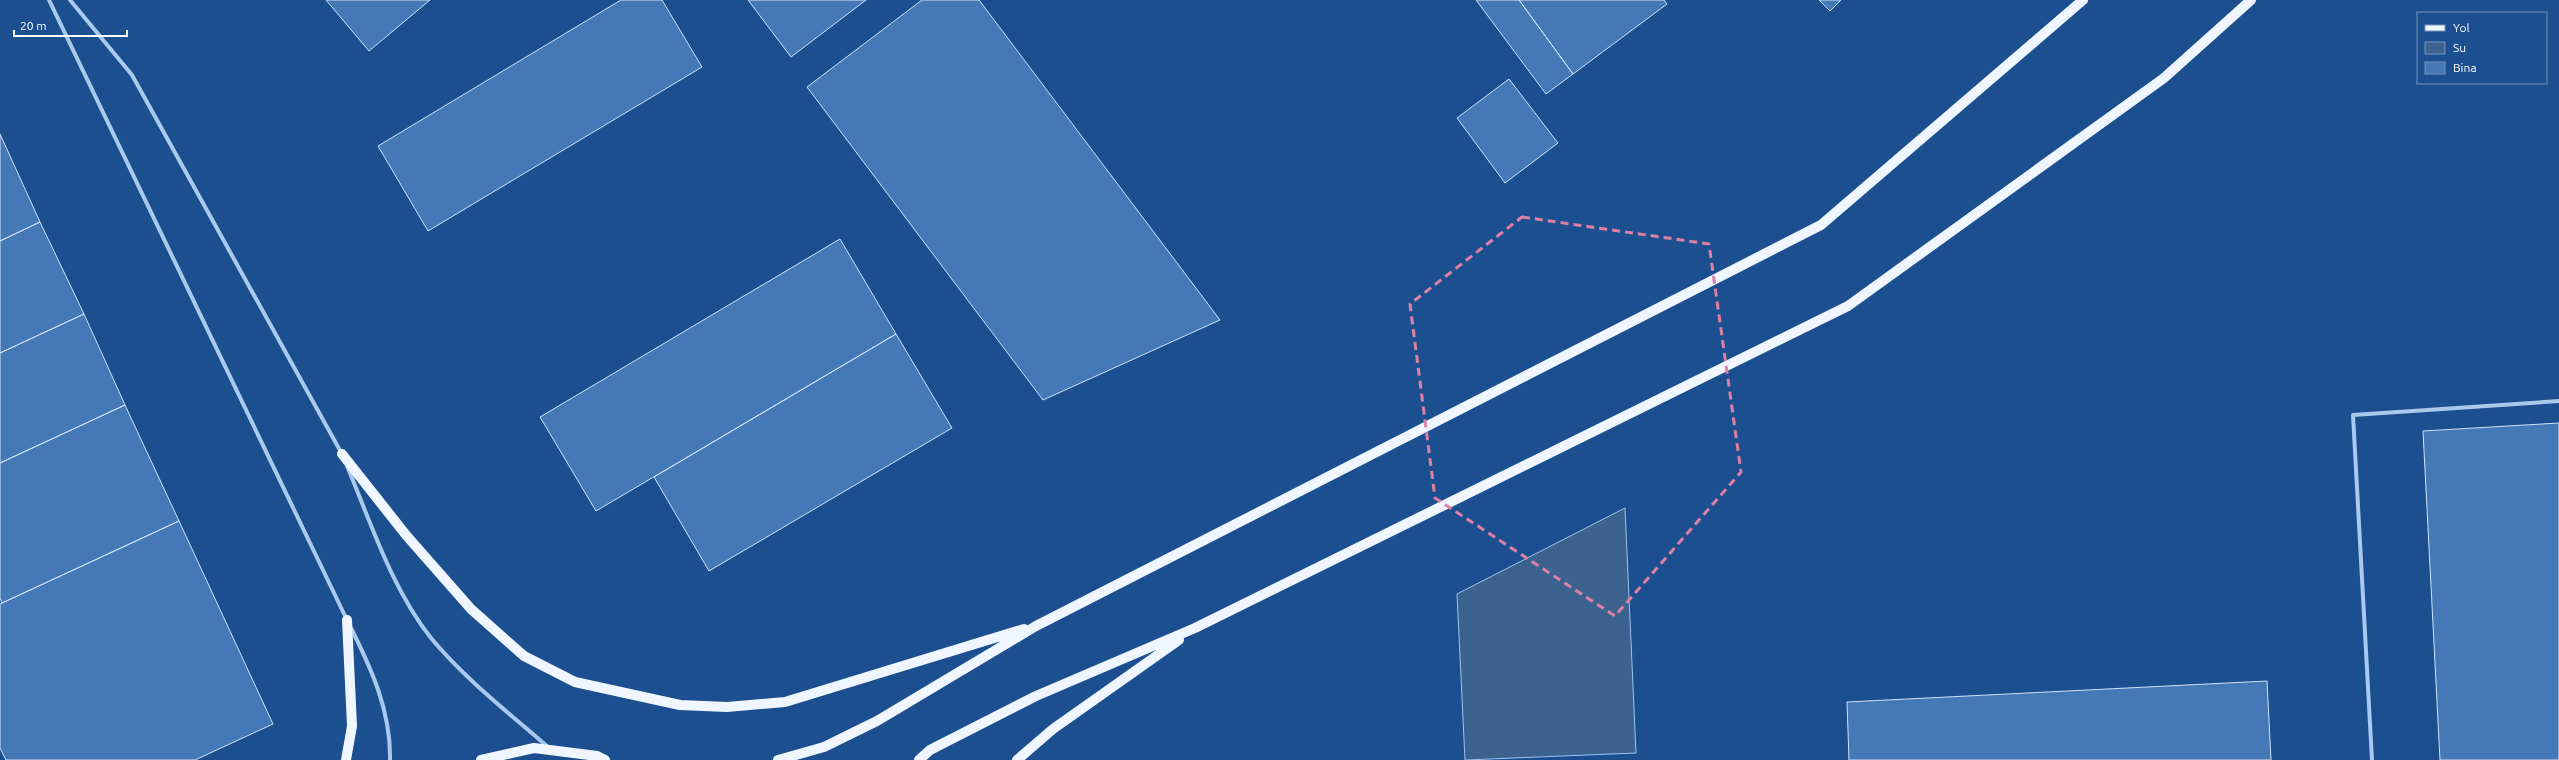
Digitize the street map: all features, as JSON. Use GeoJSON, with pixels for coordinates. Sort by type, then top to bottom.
{"type":"FeatureCollection","features":[{"type":"Feature","properties":{"kind":"main road"},"geometry":{"type":"LineString","coordinates":[[778,760],[824,747],[877,721],[1036,626],[1820,225],[2083,0]]}},
{"type":"Feature","properties":{"kind":"main road"},"geometry":{"type":"LineString","coordinates":[[919,760],[930,750],[1036,696],[1195,628],[1848,306],[2164,78],[2251,0]]}},
{"type":"Feature","properties":{"kind":"main road"},"geometry":{"type":"LineString","coordinates":[[342,454],[406,536],[472,609],[524,656],[575,682],[680,705],[727,706],[785,702],[1036,626]]}},
{"type":"Feature","properties":{"kind":"main road"},"geometry":{"type":"LineString","coordinates":[[346,760],[352,726],[347,620]]}},
{"type":"Feature","properties":{"kind":"main road"},"geometry":{"type":"LineString","coordinates":[[1017,760],[1053,729],[1195,628]]}},
{"type":"Feature","properties":{"kind":"main road"},"geometry":{"type":"LineString","coordinates":[[481,760],[534,748],[597,756],[605,760]]}},
{"type":"Feature","properties":{"kind":"street"},"geometry":{"type":"LineString","coordinates":[[50,0],[347,620],[381,696],[387,719],[390,760]]}},
{"type":"Feature","properties":{"kind":"street"},"geometry":{"type":"LineString","coordinates":[[70,0],[132,75],[342,454],[404,595],[430,637],[458,668],[552,751]]}},
{"type":"Feature","properties":{"kind":"street"},"geometry":{"type":"LineString","coordinates":[[2372,760],[2353,415],[2559,401]]}},
{"type":"Feature","properties":{"kind":"highlighted area"},"geometry":{"type":"Polygon","coordinates":[[[1522,217],[1709,244],[1741,472],[1615,616],[1435,498],[1410,304],[1522,217]]]}},
{"type":"Feature","properties":{"kind":"water"},"geometry":{"type":"Polygon","coordinates":[[[1625,508],[1636,753],[1465,760],[1457,594],[1625,508]]]}},
{"type":"Feature","properties":{"kind":"building"},"geometry":{"type":"Polygon","coordinates":[[[326,0],[430,0],[369,51],[326,0]]]}},
{"type":"Feature","properties":{"kind":"building"},"geometry":{"type":"Polygon","coordinates":[[[621,0],[662,0],[702,67],[428,231],[378,146],[621,0]]]}},
{"type":"Feature","properties":{"kind":"building"},"geometry":{"type":"Polygon","coordinates":[[[748,0],[866,0],[791,57],[748,0]]]}},
{"type":"Feature","properties":{"kind":"building"},"geometry":{"type":"Polygon","coordinates":[[[922,0],[979,0],[1220,320],[1043,400],[807,87],[922,0]]]}},
{"type":"Feature","properties":{"kind":"building"},"geometry":{"type":"Polygon","coordinates":[[[1476,0],[1519,0],[1573,74],[1546,94],[1476,0]]]}},
{"type":"Feature","properties":{"kind":"building"},"geometry":{"type":"Polygon","coordinates":[[[1519,0],[1664,0],[1667,4],[1573,74],[1519,0]]]}},
{"type":"Feature","properties":{"kind":"building"},"geometry":{"type":"Polygon","coordinates":[[[1819,0],[1841,0],[1830,11],[1819,0]]]}},
{"type":"Feature","properties":{"kind":"building"},"geometry":{"type":"Polygon","coordinates":[[[1509,79],[1558,143],[1505,183],[1457,118],[1509,79]]]}},
{"type":"Feature","properties":{"kind":"building"},"geometry":{"type":"Polygon","coordinates":[[[0,134],[40,222],[0,241],[0,134]]]}},
{"type":"Feature","properties":{"kind":"building"},"geometry":{"type":"Polygon","coordinates":[[[40,222],[84,314],[0,353],[0,241],[40,222]]]}},
{"type":"Feature","properties":{"kind":"building"},"geometry":{"type":"Polygon","coordinates":[[[840,239],[896,334],[596,511],[540,417],[840,239]]]}},
{"type":"Feature","properties":{"kind":"building"},"geometry":{"type":"Polygon","coordinates":[[[84,314],[125,405],[0,463],[0,353],[84,314]]]}},
{"type":"Feature","properties":{"kind":"building"},"geometry":{"type":"Polygon","coordinates":[[[896,334],[952,428],[709,571],[654,477],[896,334]]]}},
{"type":"Feature","properties":{"kind":"building"},"geometry":{"type":"Polygon","coordinates":[[[125,405],[179,521],[2,603],[0,598],[0,463],[125,405]]]}},
{"type":"Feature","properties":{"kind":"building"},"geometry":{"type":"Polygon","coordinates":[[[2559,423],[2559,760],[2440,760],[2423,431],[2559,423]]]}},
{"type":"Feature","properties":{"kind":"building"},"geometry":{"type":"Polygon","coordinates":[[[179,521],[273,724],[195,760],[6,760],[0,748],[0,604],[179,521]]]}},
{"type":"Feature","properties":{"kind":"building"},"geometry":{"type":"Polygon","coordinates":[[[2267,681],[2271,760],[1849,760],[1847,702],[2267,681]]]}}]}
